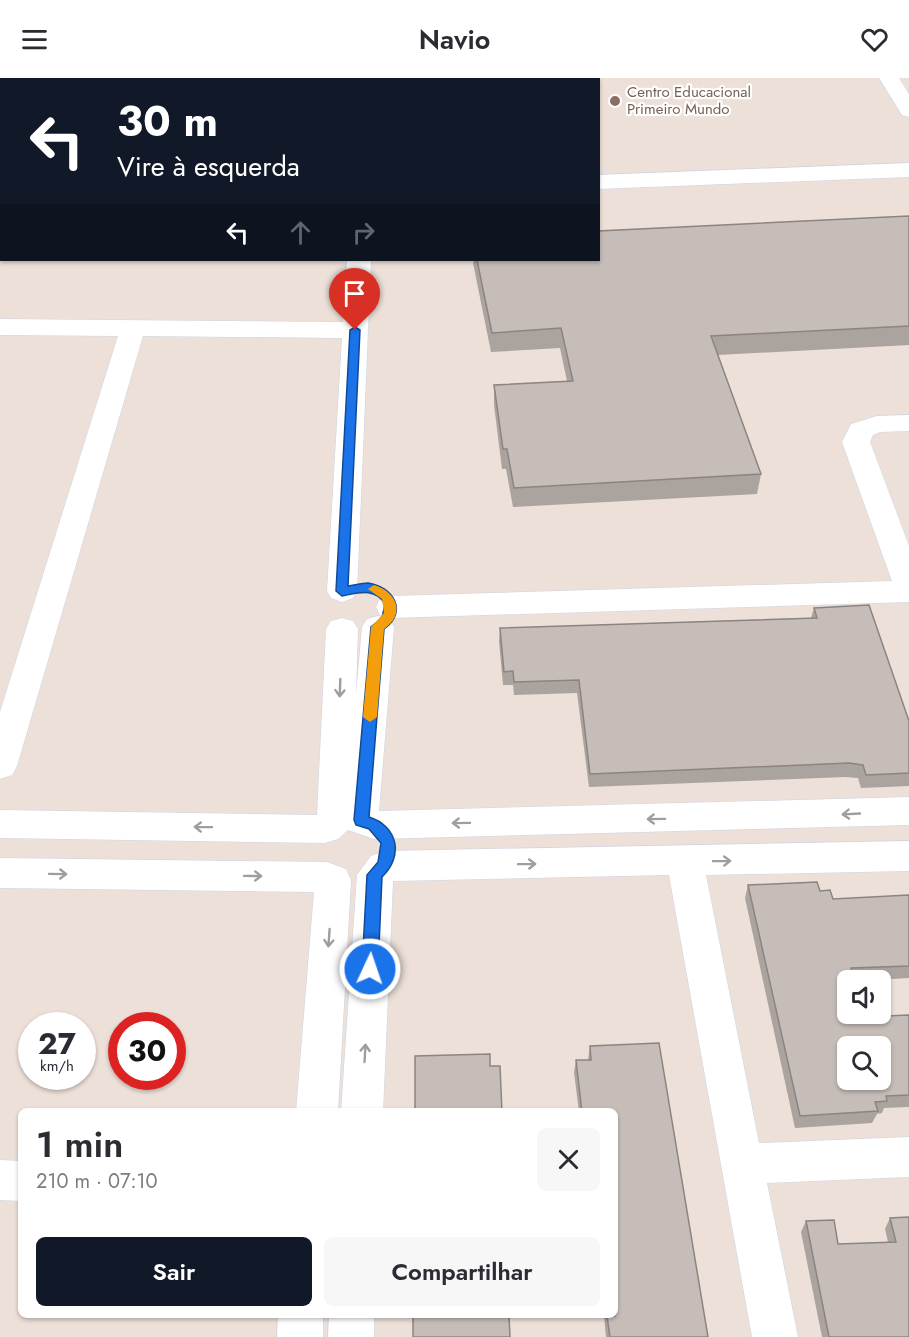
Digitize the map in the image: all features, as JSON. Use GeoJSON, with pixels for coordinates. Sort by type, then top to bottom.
{"type":"FeatureCollection","features":[{"type":"Feature","properties":{"kind":"street"},"geometry":{"type":"LineString","coordinates":[[889,78],[909,111]]}},
{"type":"Feature","properties":{"kind":"street"},"geometry":{"type":"LineString","coordinates":[[600,182],[909,170]]}},
{"type":"Feature","properties":{"kind":"street"},"geometry":{"type":"LineString","coordinates":[[342,591],[359,261]]}},
{"type":"Feature","properties":{"kind":"street"},"geometry":{"type":"LineString","coordinates":[[0,327],[355,330]]}},
{"type":"Feature","properties":{"kind":"street"},"geometry":{"type":"LineString","coordinates":[[0,766],[133,328]]}},
{"type":"Feature","properties":{"kind":"street"},"geometry":{"type":"LineString","coordinates":[[349,824],[384,617],[387,596],[378,590],[354,587],[333,597],[327,606],[327,615],[333,623],[342,629],[360,632],[384,617],[909,588],[856,442],[861,430],[877,424],[909,423]]}},
{"type":"Feature","properties":{"kind":"street"},"geometry":{"type":"LineString","coordinates":[[342,629],[349,824]]}},
{"type":"Feature","properties":{"kind":"street"},"geometry":{"type":"LineString","coordinates":[[0,824],[349,824],[909,811]]}},
{"type":"Feature","properties":{"kind":"street"},"geometry":{"type":"LineString","coordinates":[[317,1108],[330,878],[314,862],[312,854],[317,836],[349,824],[384,833],[389,843],[389,854],[380,870],[362,1108]]}},
{"type":"Feature","properties":{"kind":"street"},"geometry":{"type":"LineString","coordinates":[[0,873],[330,878],[362,881],[380,870],[909,856]]}},
{"type":"Feature","properties":{"kind":"street"},"geometry":{"type":"LineString","coordinates":[[685,862],[775,1337]]}},
{"type":"Feature","properties":{"kind":"street"},"geometry":{"type":"LineString","coordinates":[[742,1164],[909,1157]]}},
{"type":"Feature","properties":{"kind":"street"},"geometry":{"type":"LineString","coordinates":[[0,1180],[18,1181]]}},
{"type":"Feature","properties":{"kind":"street"},"geometry":{"type":"LineString","coordinates":[[300,1337],[301,1318]]}},
{"type":"Feature","properties":{"kind":"street"},"geometry":{"type":"LineString","coordinates":[[351,1337],[352,1318]]}},
{"type":"Feature","properties":{"kind":"building"},"geometry":{"type":"Polygon","coordinates":[[[909,216],[909,326],[711,336],[761,474],[514,488],[507,449],[503,449],[494,385],[573,381],[561,328],[492,333],[477,261],[600,261],[600,231],[909,216]]]}},
{"type":"Feature","properties":{"kind":"building"},"geometry":{"type":"Polygon","coordinates":[[[869,605],[909,721],[909,773],[866,775],[863,765],[849,763],[590,774],[579,680],[514,682],[513,671],[504,672],[500,628],[817,618],[814,608],[869,605]]]}},
{"type":"Feature","properties":{"kind":"building"},"geometry":{"type":"Polygon","coordinates":[[[817,882],[820,891],[830,890],[833,899],[909,895],[909,966],[837,970],[837,1024],[891,1024],[891,1016],[909,1015],[909,1095],[886,1096],[887,1101],[875,1102],[878,1111],[800,1116],[748,885],[817,882]]]}},
{"type":"Feature","properties":{"kind":"building"},"geometry":{"type":"Polygon","coordinates":[[[659,1043],[708,1337],[610,1337],[607,1318],[618,1318],[618,1108],[582,1108],[576,1060],[591,1060],[590,1046],[659,1043]]]}},
{"type":"Feature","properties":{"kind":"building"},"geometry":{"type":"Polygon","coordinates":[[[490,1054],[490,1066],[500,1066],[502,1108],[415,1108],[415,1056],[490,1054]]]}},
{"type":"Feature","properties":{"kind":"building"},"geometry":{"type":"Polygon","coordinates":[[[909,1217],[909,1337],[829,1337],[806,1221],[834,1220],[838,1244],[896,1242],[890,1218],[909,1217]]]}},
{"type":"Feature","properties":{"kind":"building"},"geometry":{"type":"Polygon","coordinates":[[[413,1318],[509,1318],[510,1337],[413,1337],[413,1318]]]}},
{"type":"Feature","properties":{"kind":"slow traffic"},"geometry":{"type":"LineString","coordinates":[[370,717],[378,627],[391,613],[391,604],[387,596],[374,589]]}},
{"type":"Feature","properties":{"kind":"place","name":"Centro Educacional Primeiro Mundo"},"geometry":{"type":"Point","coordinates":[615,101]}},
{"type":"Feature","properties":{"kind":"route"},"geometry":{"type":"LineString","coordinates":[[355,330],[342,591],[354,587],[378,590],[387,596],[391,604],[391,613],[378,627],[361,820],[374,825],[384,833],[389,843],[389,854],[384,866],[375,875],[370,969]]}}]}
